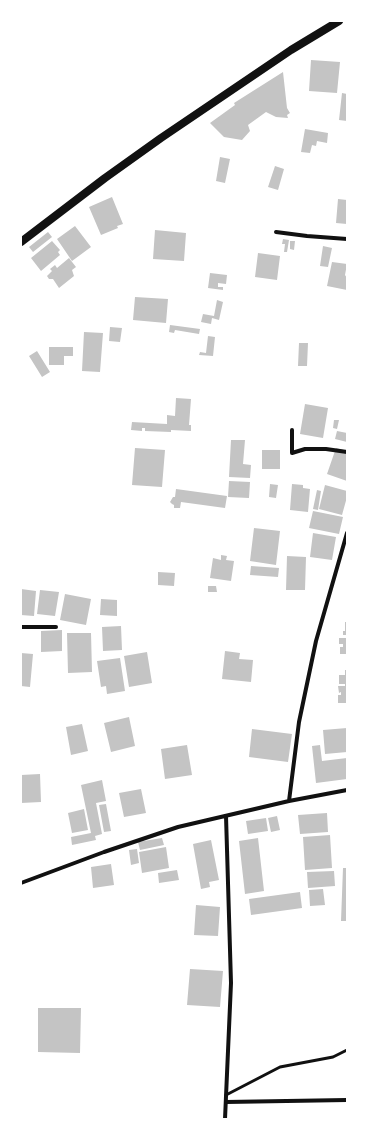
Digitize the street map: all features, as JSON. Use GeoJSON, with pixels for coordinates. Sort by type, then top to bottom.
{"type":"FeatureCollection","features":[{"type":"Feature","properties":{"kind":"main road"},"geometry":{"type":"LineString","coordinates":[[21,242],[105,178],[161,138],[329,23],[339,21]]}},
{"type":"Feature","properties":{"kind":"street"},"geometry":{"type":"LineString","coordinates":[[276,232],[347,239]]}},
{"type":"Feature","properties":{"kind":"street"},"geometry":{"type":"LineString","coordinates":[[292,430],[292,453],[305,449],[326,449],[347,452]]}},
{"type":"Feature","properties":{"kind":"street"},"geometry":{"type":"LineString","coordinates":[[289,801],[299,722],[316,641],[347,532]]}},
{"type":"Feature","properties":{"kind":"street"},"geometry":{"type":"LineString","coordinates":[[21,627],[56,627]]}},
{"type":"Feature","properties":{"kind":"street"},"geometry":{"type":"LineString","coordinates":[[21,883],[104,852],[178,827],[289,801],[347,790]]}},
{"type":"Feature","properties":{"kind":"street"},"geometry":{"type":"LineString","coordinates":[[225,1119],[231,983],[226,816]]}},
{"type":"Feature","properties":{"kind":"street"},"geometry":{"type":"LineString","coordinates":[[226,1102],[347,1100]]}},
{"type":"Feature","properties":{"kind":"lane"},"geometry":{"type":"LineString","coordinates":[[226,1095],[280,1067],[333,1057],[347,1050]]}},
{"type":"Feature","properties":{"kind":"building"},"geometry":{"type":"Polygon","coordinates":[[[311,60],[340,62],[337,93],[309,91],[311,60]]]}},
{"type":"Feature","properties":{"kind":"building"},"geometry":{"type":"Polygon","coordinates":[[[283,72],[287,108],[290,113],[287,115],[288,118],[276,117],[266,112],[248,125],[250,131],[242,140],[224,137],[210,123],[235,105],[234,103],[283,72]]]}},
{"type":"Feature","properties":{"kind":"building"},"geometry":{"type":"Polygon","coordinates":[[[342,93],[347,94],[347,121],[339,120],[342,93]]]}},
{"type":"Feature","properties":{"kind":"building"},"geometry":{"type":"Polygon","coordinates":[[[305,129],[328,133],[327,143],[317,141],[316,146],[312,145],[310,153],[301,152],[305,129]]]}},
{"type":"Feature","properties":{"kind":"building"},"geometry":{"type":"Polygon","coordinates":[[[220,157],[230,159],[225,183],[216,181],[220,157]]]}},
{"type":"Feature","properties":{"kind":"building"},"geometry":{"type":"Polygon","coordinates":[[[275,166],[284,169],[278,190],[268,187],[275,166]]]}},
{"type":"Feature","properties":{"kind":"building"},"geometry":{"type":"Polygon","coordinates":[[[112,197],[123,224],[117,226],[118,228],[101,235],[89,207],[112,197]]]}},
{"type":"Feature","properties":{"kind":"building"},"geometry":{"type":"Polygon","coordinates":[[[338,199],[347,200],[347,224],[336,223],[338,199]]]}},
{"type":"Feature","properties":{"kind":"building"},"geometry":{"type":"Polygon","coordinates":[[[75,226],[91,247],[72,261],[57,239],[75,226]]]}},
{"type":"Feature","properties":{"kind":"building"},"geometry":{"type":"Polygon","coordinates":[[[155,230],[186,233],[184,261],[153,259],[155,230]]]}},
{"type":"Feature","properties":{"kind":"building"},"geometry":{"type":"Polygon","coordinates":[[[48,232],[52,237],[33,252],[29,247],[48,232]]]}},
{"type":"Feature","properties":{"kind":"building"},"geometry":{"type":"Polygon","coordinates":[[[283,239],[289,240],[287,252],[284,252],[285,244],[282,244],[283,239]]]}},
{"type":"Feature","properties":{"kind":"building"},"geometry":{"type":"Polygon","coordinates":[[[52,241],[60,250],[58,252],[60,255],[41,271],[31,258],[52,241]]]}},
{"type":"Feature","properties":{"kind":"building"},"geometry":{"type":"Polygon","coordinates":[[[290,241],[295,241],[294,250],[290,249],[290,241]]]}},
{"type":"Feature","properties":{"kind":"building"},"geometry":{"type":"Polygon","coordinates":[[[323,246],[332,248],[328,267],[320,266],[323,246]]]}},
{"type":"Feature","properties":{"kind":"building"},"geometry":{"type":"Polygon","coordinates":[[[258,253],[280,256],[277,280],[255,277],[258,253]]]}},
{"type":"Feature","properties":{"kind":"building"},"geometry":{"type":"Polygon","coordinates":[[[69,258],[76,267],[72,270],[74,276],[59,288],[53,279],[49,279],[47,276],[52,271],[50,269],[55,265],[57,268],[69,258]]]}},
{"type":"Feature","properties":{"kind":"building"},"geometry":{"type":"Polygon","coordinates":[[[332,262],[347,264],[345,275],[347,278],[347,290],[327,286],[332,262]]]}},
{"type":"Feature","properties":{"kind":"building"},"geometry":{"type":"Polygon","coordinates":[[[210,273],[227,275],[226,284],[218,283],[218,287],[223,287],[223,290],[208,288],[210,273]]]}},
{"type":"Feature","properties":{"kind":"building"},"geometry":{"type":"Polygon","coordinates":[[[135,297],[168,299],[166,323],[133,320],[135,297]]]}},
{"type":"Feature","properties":{"kind":"building"},"geometry":{"type":"Polygon","coordinates":[[[217,300],[223,302],[219,320],[212,318],[211,324],[201,322],[203,314],[214,316],[217,300]]]}},
{"type":"Feature","properties":{"kind":"building"},"geometry":{"type":"Polygon","coordinates":[[[170,325],[200,329],[199,334],[175,330],[174,333],[169,332],[170,325]]]}},
{"type":"Feature","properties":{"kind":"building"},"geometry":{"type":"Polygon","coordinates":[[[110,327],[122,328],[120,342],[109,341],[110,327]]]}},
{"type":"Feature","properties":{"kind":"building"},"geometry":{"type":"Polygon","coordinates":[[[84,332],[103,333],[100,372],[82,371],[84,332]]]}},
{"type":"Feature","properties":{"kind":"building"},"geometry":{"type":"Polygon","coordinates":[[[208,336],[215,337],[213,356],[199,355],[200,352],[206,353],[208,336]]]}},
{"type":"Feature","properties":{"kind":"building"},"geometry":{"type":"Polygon","coordinates":[[[299,343],[308,343],[307,366],[298,366],[299,343]]]}},
{"type":"Feature","properties":{"kind":"building"},"geometry":{"type":"Polygon","coordinates":[[[49,347],[73,347],[73,356],[64,356],[64,365],[49,365],[49,347]]]}},
{"type":"Feature","properties":{"kind":"building"},"geometry":{"type":"Polygon","coordinates":[[[37,351],[50,372],[42,377],[29,356],[37,351]]]}},
{"type":"Feature","properties":{"kind":"building"},"geometry":{"type":"Polygon","coordinates":[[[176,398],[191,399],[189,425],[191,425],[191,431],[145,431],[145,428],[142,428],[142,431],[131,430],[132,422],[167,424],[167,415],[175,416],[176,398]]]}},
{"type":"Feature","properties":{"kind":"building"},"geometry":{"type":"Polygon","coordinates":[[[305,404],[328,408],[323,438],[300,434],[305,404]]]}},
{"type":"Feature","properties":{"kind":"building"},"geometry":{"type":"Polygon","coordinates":[[[334,420],[339,420],[337,429],[333,428],[334,420]]]}},
{"type":"Feature","properties":{"kind":"building"},"geometry":{"type":"Polygon","coordinates":[[[337,431],[347,433],[347,442],[335,439],[337,431]]]}},
{"type":"Feature","properties":{"kind":"building"},"geometry":{"type":"Polygon","coordinates":[[[231,440],[245,440],[243,464],[251,465],[250,478],[229,477],[231,440]]]}},
{"type":"Feature","properties":{"kind":"building"},"geometry":{"type":"Polygon","coordinates":[[[135,448],[165,450],[162,487],[132,485],[135,448]]]}},
{"type":"Feature","properties":{"kind":"building"},"geometry":{"type":"Polygon","coordinates":[[[336,448],[347,451],[347,481],[327,474],[336,448]]]}},
{"type":"Feature","properties":{"kind":"building"},"geometry":{"type":"Polygon","coordinates":[[[262,450],[280,450],[280,469],[262,469],[262,450]]]}},
{"type":"Feature","properties":{"kind":"building"},"geometry":{"type":"Polygon","coordinates":[[[229,481],[250,482],[249,498],[228,497],[229,481]]]}},
{"type":"Feature","properties":{"kind":"building"},"geometry":{"type":"Polygon","coordinates":[[[270,484],[278,485],[276,498],[269,497],[270,484]]]}},
{"type":"Feature","properties":{"kind":"building"},"geometry":{"type":"Polygon","coordinates":[[[292,484],[303,485],[303,488],[310,489],[308,512],[290,510],[292,484]]]}},
{"type":"Feature","properties":{"kind":"building"},"geometry":{"type":"Polygon","coordinates":[[[325,485],[347,491],[347,497],[342,515],[319,509],[325,485]]]}},
{"type":"Feature","properties":{"kind":"building"},"geometry":{"type":"Polygon","coordinates":[[[176,489],[227,496],[225,508],[181,502],[180,508],[174,508],[174,505],[170,502],[173,497],[175,497],[176,489]]]}},
{"type":"Feature","properties":{"kind":"building"},"geometry":{"type":"Polygon","coordinates":[[[317,490],[321,491],[318,510],[313,509],[317,490]]]}},
{"type":"Feature","properties":{"kind":"building"},"geometry":{"type":"Polygon","coordinates":[[[313,511],[343,517],[339,534],[309,528],[313,511]]]}},
{"type":"Feature","properties":{"kind":"building"},"geometry":{"type":"Polygon","coordinates":[[[254,528],[280,531],[276,565],[250,561],[254,528]]]}},
{"type":"Feature","properties":{"kind":"building"},"geometry":{"type":"Polygon","coordinates":[[[313,533],[336,537],[332,560],[310,557],[313,533]]]}},
{"type":"Feature","properties":{"kind":"building"},"geometry":{"type":"Polygon","coordinates":[[[221,555],[227,556],[226,560],[234,561],[231,581],[210,578],[213,558],[221,560],[221,555]]]}},
{"type":"Feature","properties":{"kind":"building"},"geometry":{"type":"Polygon","coordinates":[[[287,556],[306,557],[305,590],[286,590],[287,556]]]}},
{"type":"Feature","properties":{"kind":"building"},"geometry":{"type":"Polygon","coordinates":[[[251,566],[279,568],[278,577],[250,575],[251,566]]]}},
{"type":"Feature","properties":{"kind":"building"},"geometry":{"type":"Polygon","coordinates":[[[158,572],[175,573],[174,586],[158,585],[158,572]]]}},
{"type":"Feature","properties":{"kind":"building"},"geometry":{"type":"Polygon","coordinates":[[[208,586],[216,586],[217,592],[208,592],[208,586]]]}},
{"type":"Feature","properties":{"kind":"building"},"geometry":{"type":"Polygon","coordinates":[[[21,589],[36,591],[34,616],[21,615],[21,589]]]}},
{"type":"Feature","properties":{"kind":"building"},"geometry":{"type":"Polygon","coordinates":[[[40,590],[59,592],[55,616],[37,614],[40,590]]]}},
{"type":"Feature","properties":{"kind":"building"},"geometry":{"type":"Polygon","coordinates":[[[65,594],[91,599],[86,625],[60,620],[65,594]]]}},
{"type":"Feature","properties":{"kind":"building"},"geometry":{"type":"Polygon","coordinates":[[[101,599],[117,600],[117,616],[100,615],[101,599]]]}},
{"type":"Feature","properties":{"kind":"building"},"geometry":{"type":"Polygon","coordinates":[[[345,622],[347,622],[347,654],[340,654],[340,647],[343,647],[343,644],[339,644],[339,638],[346,638],[346,635],[343,635],[343,631],[345,631],[345,622]]]}},
{"type":"Feature","properties":{"kind":"building"},"geometry":{"type":"Polygon","coordinates":[[[121,626],[122,650],[103,651],[102,627],[121,626]]]}},
{"type":"Feature","properties":{"kind":"building"},"geometry":{"type":"Polygon","coordinates":[[[62,630],[62,651],[41,652],[41,631],[62,630]]]}},
{"type":"Feature","properties":{"kind":"building"},"geometry":{"type":"Polygon","coordinates":[[[67,633],[91,633],[92,672],[68,673],[67,633]]]}},
{"type":"Feature","properties":{"kind":"building"},"geometry":{"type":"Polygon","coordinates":[[[225,651],[240,653],[239,659],[253,660],[251,682],[222,679],[225,651]]]}},
{"type":"Feature","properties":{"kind":"building"},"geometry":{"type":"Polygon","coordinates":[[[147,652],[152,683],[129,687],[124,656],[147,652]]]}},
{"type":"Feature","properties":{"kind":"building"},"geometry":{"type":"Polygon","coordinates":[[[21,653],[33,654],[30,687],[21,686],[21,653]]]}},
{"type":"Feature","properties":{"kind":"building"},"geometry":{"type":"Polygon","coordinates":[[[120,658],[125,691],[107,694],[106,686],[101,687],[97,661],[120,658]]]}},
{"type":"Feature","properties":{"kind":"building"},"geometry":{"type":"Polygon","coordinates":[[[345,670],[347,670],[347,707],[346,703],[338,703],[338,695],[341,695],[341,692],[339,693],[338,686],[345,686],[345,684],[339,684],[339,675],[345,675],[345,670]]]}},
{"type":"Feature","properties":{"kind":"building"},"geometry":{"type":"Polygon","coordinates":[[[129,717],[135,746],[111,752],[104,723],[129,717]]]}},
{"type":"Feature","properties":{"kind":"building"},"geometry":{"type":"Polygon","coordinates":[[[82,724],[88,751],[71,755],[66,727],[82,724]]]}},
{"type":"Feature","properties":{"kind":"building"},"geometry":{"type":"Polygon","coordinates":[[[347,728],[347,752],[325,754],[323,730],[347,728]]]}},
{"type":"Feature","properties":{"kind":"building"},"geometry":{"type":"Polygon","coordinates":[[[252,729],[292,734],[288,762],[249,757],[252,729]]]}},
{"type":"Feature","properties":{"kind":"building"},"geometry":{"type":"Polygon","coordinates":[[[187,745],[192,775],[165,779],[161,749],[187,745]]]}},
{"type":"Feature","properties":{"kind":"building"},"geometry":{"type":"Polygon","coordinates":[[[320,745],[322,761],[347,758],[347,779],[316,783],[312,746],[320,745]]]}},
{"type":"Feature","properties":{"kind":"building"},"geometry":{"type":"Polygon","coordinates":[[[40,774],[41,802],[21,803],[21,775],[40,774]]]}},
{"type":"Feature","properties":{"kind":"building"},"geometry":{"type":"Polygon","coordinates":[[[102,780],[106,801],[96,803],[102,834],[95,836],[96,840],[72,845],[71,837],[91,833],[81,785],[102,780]]]}},
{"type":"Feature","properties":{"kind":"building"},"geometry":{"type":"Polygon","coordinates":[[[141,789],[146,813],[124,817],[119,793],[141,789]]]}},
{"type":"Feature","properties":{"kind":"building"},"geometry":{"type":"Polygon","coordinates":[[[106,804],[111,831],[104,832],[99,805],[106,804]]]}},
{"type":"Feature","properties":{"kind":"building"},"geometry":{"type":"Polygon","coordinates":[[[84,809],[88,830],[72,833],[68,813],[84,809]]]}},
{"type":"Feature","properties":{"kind":"building"},"geometry":{"type":"Polygon","coordinates":[[[327,813],[328,832],[300,834],[298,815],[327,813]]]}},
{"type":"Feature","properties":{"kind":"building"},"geometry":{"type":"Polygon","coordinates":[[[277,816],[280,830],[271,832],[268,818],[277,816]]]}},
{"type":"Feature","properties":{"kind":"building"},"geometry":{"type":"Polygon","coordinates":[[[266,818],[268,831],[248,834],[246,821],[266,818]]]}},
{"type":"Feature","properties":{"kind":"building"},"geometry":{"type":"Polygon","coordinates":[[[330,835],[332,868],[305,870],[303,837],[330,835]]]}},
{"type":"Feature","properties":{"kind":"building"},"geometry":{"type":"Polygon","coordinates":[[[162,838],[164,845],[140,850],[138,842],[162,838]]]}},
{"type":"Feature","properties":{"kind":"building"},"geometry":{"type":"Polygon","coordinates":[[[258,838],[264,891],[245,894],[239,841],[258,838]]]}},
{"type":"Feature","properties":{"kind":"building"},"geometry":{"type":"Polygon","coordinates":[[[211,840],[219,880],[209,882],[210,887],[201,889],[193,844],[211,840]]]}},
{"type":"Feature","properties":{"kind":"building"},"geometry":{"type":"Polygon","coordinates":[[[166,847],[169,868],[142,873],[139,852],[166,847]]]}},
{"type":"Feature","properties":{"kind":"building"},"geometry":{"type":"Polygon","coordinates":[[[137,849],[139,863],[131,865],[129,850],[137,849]]]}},
{"type":"Feature","properties":{"kind":"building"},"geometry":{"type":"Polygon","coordinates":[[[111,864],[114,885],[93,888],[91,867],[111,864]]]}},
{"type":"Feature","properties":{"kind":"building"},"geometry":{"type":"Polygon","coordinates":[[[343,868],[347,868],[347,921],[341,921],[343,868]]]}},
{"type":"Feature","properties":{"kind":"building"},"geometry":{"type":"Polygon","coordinates":[[[177,870],[179,880],[159,883],[158,873],[177,870]]]}},
{"type":"Feature","properties":{"kind":"building"},"geometry":{"type":"Polygon","coordinates":[[[334,871],[335,886],[308,888],[307,872],[334,871]]]}},
{"type":"Feature","properties":{"kind":"building"},"geometry":{"type":"Polygon","coordinates":[[[323,889],[325,905],[310,906],[309,890],[323,889]]]}},
{"type":"Feature","properties":{"kind":"building"},"geometry":{"type":"Polygon","coordinates":[[[300,892],[302,908],[251,915],[249,899],[300,892]]]}},
{"type":"Feature","properties":{"kind":"building"},"geometry":{"type":"Polygon","coordinates":[[[196,905],[220,907],[218,936],[194,935],[196,905]]]}},
{"type":"Feature","properties":{"kind":"building"},"geometry":{"type":"Polygon","coordinates":[[[190,969],[223,971],[220,1007],[187,1005],[190,969]]]}},
{"type":"Feature","properties":{"kind":"building"},"geometry":{"type":"Polygon","coordinates":[[[38,1008],[81,1008],[80,1053],[38,1052],[38,1008]]]}}]}
